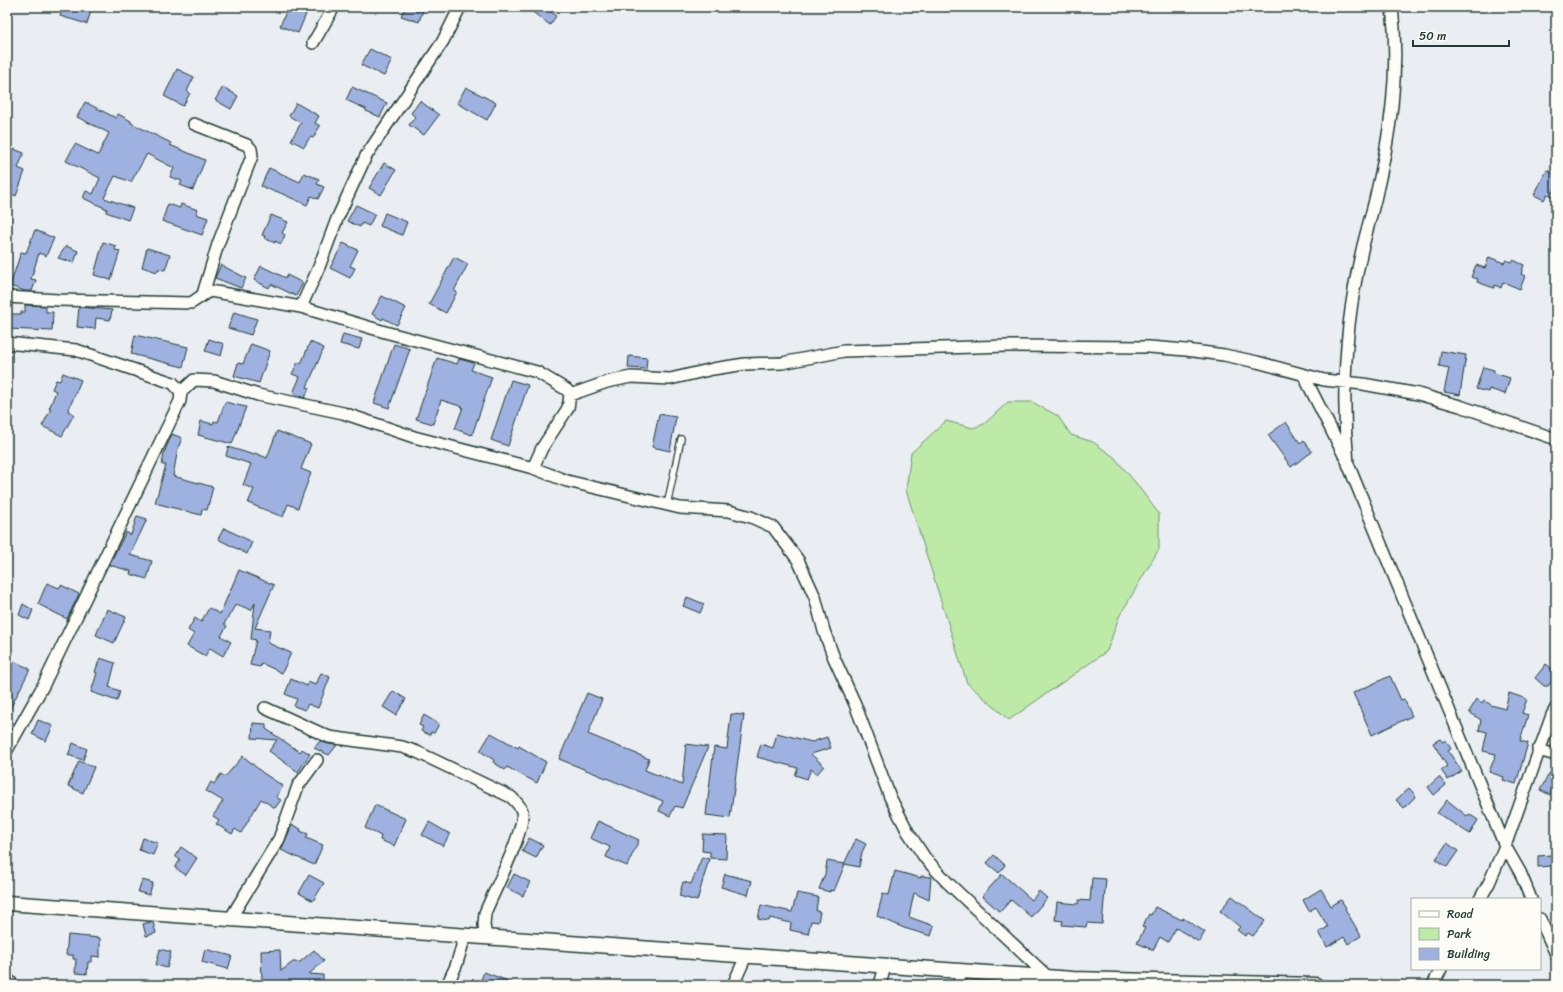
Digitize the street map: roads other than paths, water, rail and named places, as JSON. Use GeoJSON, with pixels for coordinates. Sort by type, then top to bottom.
{"type":"FeatureCollection","features":[{"type":"Feature","properties":{"kind":"street"},"geometry":{"type":"LineString","coordinates":[[313,42],[334,7]]}},
{"type":"Feature","properties":{"kind":"street"},"geometry":{"type":"LineString","coordinates":[[301,307],[319,267],[337,219],[366,156],[443,41],[460,7]]}},
{"type":"Feature","properties":{"kind":"street"},"geometry":{"type":"LineString","coordinates":[[1348,464],[1346,437],[1346,383],[1352,305],[1362,250],[1375,200],[1387,143],[1392,106],[1394,37],[1392,7]]}},
{"type":"Feature","properties":{"kind":"street"},"geometry":{"type":"LineString","coordinates":[[194,124],[247,145],[251,149],[252,156],[218,244],[203,294]]}},
{"type":"Feature","properties":{"kind":"street"},"geometry":{"type":"LineString","coordinates":[[7,297],[58,300],[191,303],[203,294],[210,291],[301,307],[392,334],[536,372],[562,386],[570,395],[568,408],[542,448],[533,468]]}},
{"type":"Feature","properties":{"kind":"street"},"geometry":{"type":"LineString","coordinates":[[7,343],[76,350],[173,383],[181,392]]}},
{"type":"Feature","properties":{"kind":"street"},"geometry":{"type":"LineString","coordinates":[[570,395],[607,382],[631,377],[670,378],[746,364],[782,363],[844,350],[1007,346],[1149,347],[1224,355],[1272,366],[1304,376],[1346,383],[1363,384],[1418,394],[1492,416],[1556,439]]}},
{"type":"Feature","properties":{"kind":"street"},"geometry":{"type":"LineString","coordinates":[[1304,376],[1348,464],[1505,846],[1520,872],[1531,898]]}},
{"type":"Feature","properties":{"kind":"street"},"geometry":{"type":"LineString","coordinates":[[7,750],[10,737],[43,686],[180,401],[181,392],[194,380],[214,381],[258,395],[343,414],[414,437],[533,468],[567,481],[667,506],[694,510],[729,511],[751,517],[773,528],[798,560],[815,598],[824,631],[834,658],[855,704],[890,797],[908,832],[924,858],[947,882],[1048,977]]}},
{"type":"Feature","properties":{"kind":"street"},"geometry":{"type":"LineString","coordinates":[[265,708],[329,737],[402,747],[417,752],[510,797],[515,801],[521,810],[522,816],[518,836],[485,913],[484,925],[486,937]]}},
{"type":"Feature","properties":{"kind":"street"},"geometry":{"type":"LineString","coordinates":[[1481,898],[1489,883],[1505,846],[1538,750],[1556,708]]}},
{"type":"Feature","properties":{"kind":"street"},"geometry":{"type":"LineString","coordinates":[[1538,750],[1556,755]]}},
{"type":"Feature","properties":{"kind":"street"},"geometry":{"type":"LineString","coordinates":[[230,919],[274,847],[298,786],[317,760]]}},
{"type":"Feature","properties":{"kind":"street"},"geometry":{"type":"LineString","coordinates":[[7,903],[886,966],[960,978],[1048,977],[1134,983],[1316,985]]}},
{"type":"Feature","properties":{"kind":"street"},"geometry":{"type":"LineString","coordinates":[[1541,921],[1556,954]]}},
{"type":"Feature","properties":{"kind":"street"},"geometry":{"type":"LineString","coordinates":[[447,985],[456,966],[466,936]]}},
{"type":"Feature","properties":{"kind":"street"},"geometry":{"type":"LineString","coordinates":[[733,985],[746,956]]}},
{"type":"Feature","properties":{"kind":"street"},"geometry":{"type":"LineString","coordinates":[[880,985],[886,966]]}},
{"type":"Feature","properties":{"kind":"street"},"geometry":{"type":"LineString","coordinates":[[1433,985],[1440,970]]}},
{"type":"Feature","properties":{"kind":"street"},"geometry":{"type":"LineString","coordinates":[[7,978],[14,985]]}},
{"type":"Feature","properties":{"kind":"lane"},"geometry":{"type":"LineString","coordinates":[[667,506],[681,439]]}}]}
